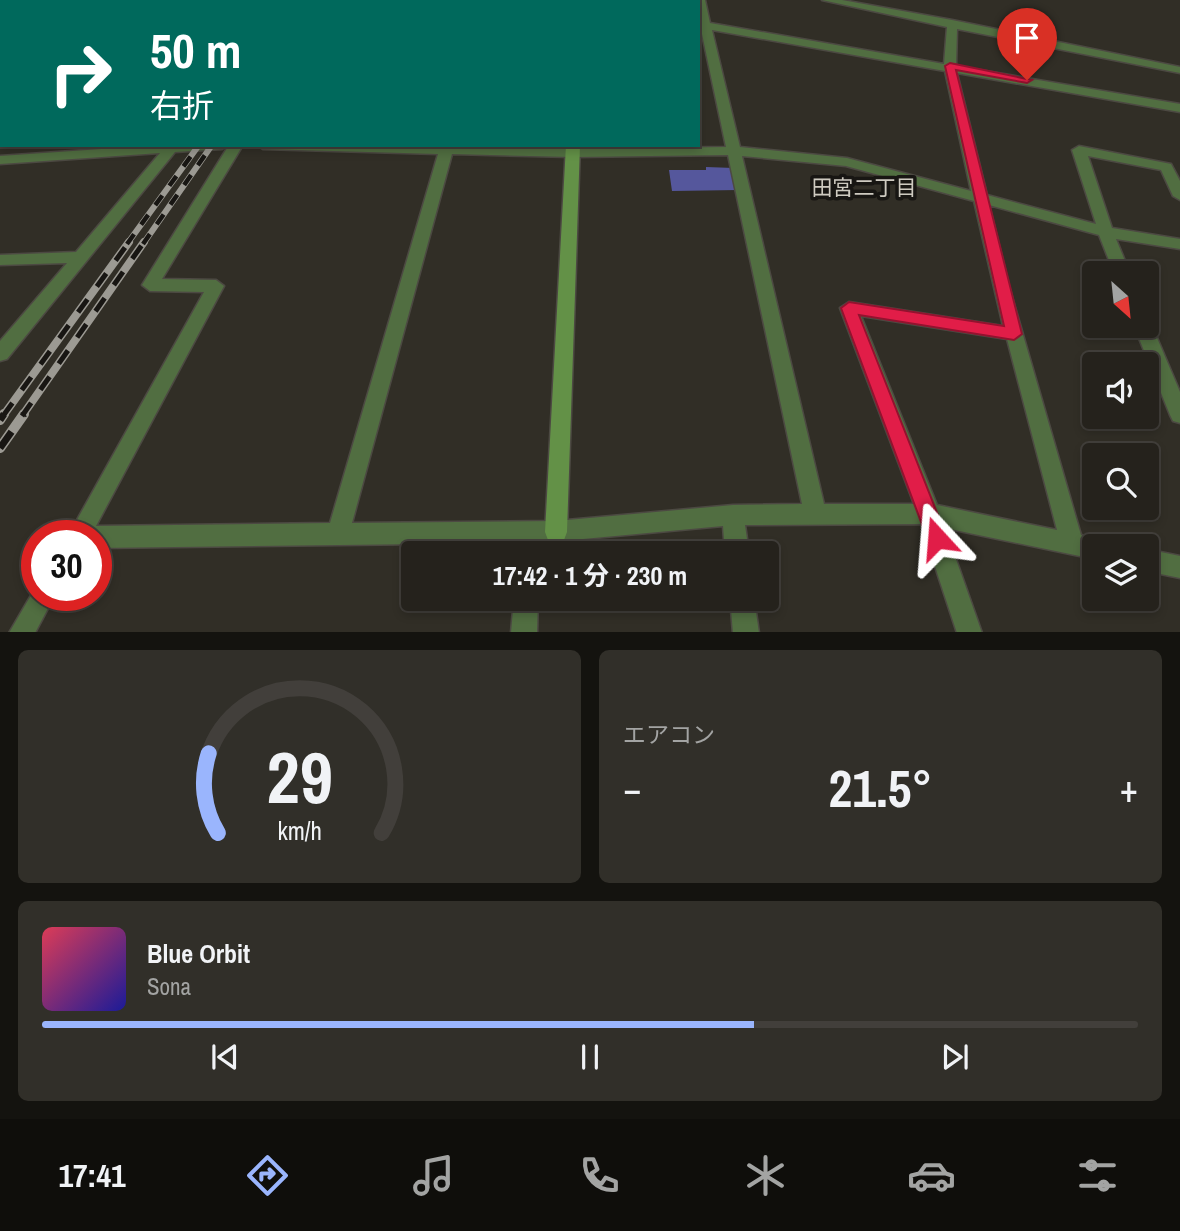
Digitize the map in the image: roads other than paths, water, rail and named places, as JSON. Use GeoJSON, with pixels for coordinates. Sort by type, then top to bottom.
{"type":"FeatureCollection","features":[{"type":"Feature","properties":{"kind":"street"},"geometry":{"type":"LineString","coordinates":[[700,0],[815,513]]}},
{"type":"Feature","properties":{"kind":"street"},"geometry":{"type":"LineString","coordinates":[[827,0],[1180,70]]}},
{"type":"Feature","properties":{"kind":"street"},"geometry":{"type":"LineString","coordinates":[[952,23],[950,66],[1014,334],[1082,543]]}},
{"type":"Feature","properties":{"kind":"street"},"geometry":{"type":"LineString","coordinates":[[707,26],[1180,108]]}},
{"type":"Feature","properties":{"kind":"street"},"geometry":{"type":"LineString","coordinates":[[88,520],[216,286],[150,285],[235,147]]}},
{"type":"Feature","properties":{"kind":"street"},"geometry":{"type":"LineString","coordinates":[[410,147],[446,150],[735,151],[847,162],[981,201],[1106,232],[1180,244]]}},
{"type":"Feature","properties":{"kind":"street"},"geometry":{"type":"LineString","coordinates":[[0,160],[172,148]]}},
{"type":"Feature","properties":{"kind":"street"},"geometry":{"type":"LineString","coordinates":[[0,354],[172,148]]}},
{"type":"Feature","properties":{"kind":"street"},"geometry":{"type":"LineString","coordinates":[[556,532],[573,149]]}},
{"type":"Feature","properties":{"kind":"street"},"geometry":{"type":"LineString","coordinates":[[338,534],[446,150]]}},
{"type":"Feature","properties":{"kind":"street"},"geometry":{"type":"LineString","coordinates":[[1117,261],[1079,150],[1166,167],[1180,195]]}},
{"type":"Feature","properties":{"kind":"street"},"geometry":{"type":"LineString","coordinates":[[0,260],[82,257]]}},
{"type":"Feature","properties":{"kind":"street"},"geometry":{"type":"LineString","coordinates":[[970,632],[929,514],[849,308],[1014,334]]}},
{"type":"Feature","properties":{"kind":"street"},"geometry":{"type":"LineString","coordinates":[[1148,338],[1180,415]]}},
{"type":"Feature","properties":{"kind":"street"},"geometry":{"type":"LineString","coordinates":[[531,541],[556,532],[733,515],[815,513],[929,514],[1082,546]]}},
{"type":"Feature","properties":{"kind":"street"},"geometry":{"type":"LineString","coordinates":[[733,515],[736,541]]}},
{"type":"Feature","properties":{"kind":"street"},"geometry":{"type":"LineString","coordinates":[[112,537],[338,534],[504,541]]}},
{"type":"Feature","properties":{"kind":"street"},"geometry":{"type":"LineString","coordinates":[[1159,563],[1180,567]]}},
{"type":"Feature","properties":{"kind":"street"},"geometry":{"type":"LineString","coordinates":[[21,632],[33,611]]}},
{"type":"Feature","properties":{"kind":"street"},"geometry":{"type":"LineString","coordinates":[[524,632],[525,611]]}},
{"type":"Feature","properties":{"kind":"street"},"geometry":{"type":"LineString","coordinates":[[744,611],[746,632]]}},
{"type":"Feature","properties":{"kind":"railway"},"geometry":{"type":"LineString","coordinates":[[127,244],[198,147]]}},
{"type":"Feature","properties":{"kind":"railway"},"geometry":{"type":"LineString","coordinates":[[143,244],[211,147]]}},
{"type":"Feature","properties":{"kind":"railway"},"geometry":{"type":"LineString","coordinates":[[3,416],[129,242]]}},
{"type":"Feature","properties":{"kind":"railway"},"geometry":{"type":"LineString","coordinates":[[22,416],[144,242]]}},
{"type":"Feature","properties":{"kind":"railway"},"geometry":{"type":"LineString","coordinates":[[0,420],[4,414]]}},
{"type":"Feature","properties":{"kind":"railway"},"geometry":{"type":"LineString","coordinates":[[0,448],[24,414]]}},
{"type":"Feature","properties":{"kind":"district","name":"田宮二丁目"},"geometry":{"type":"Point","coordinates":[864,187]}}]}
